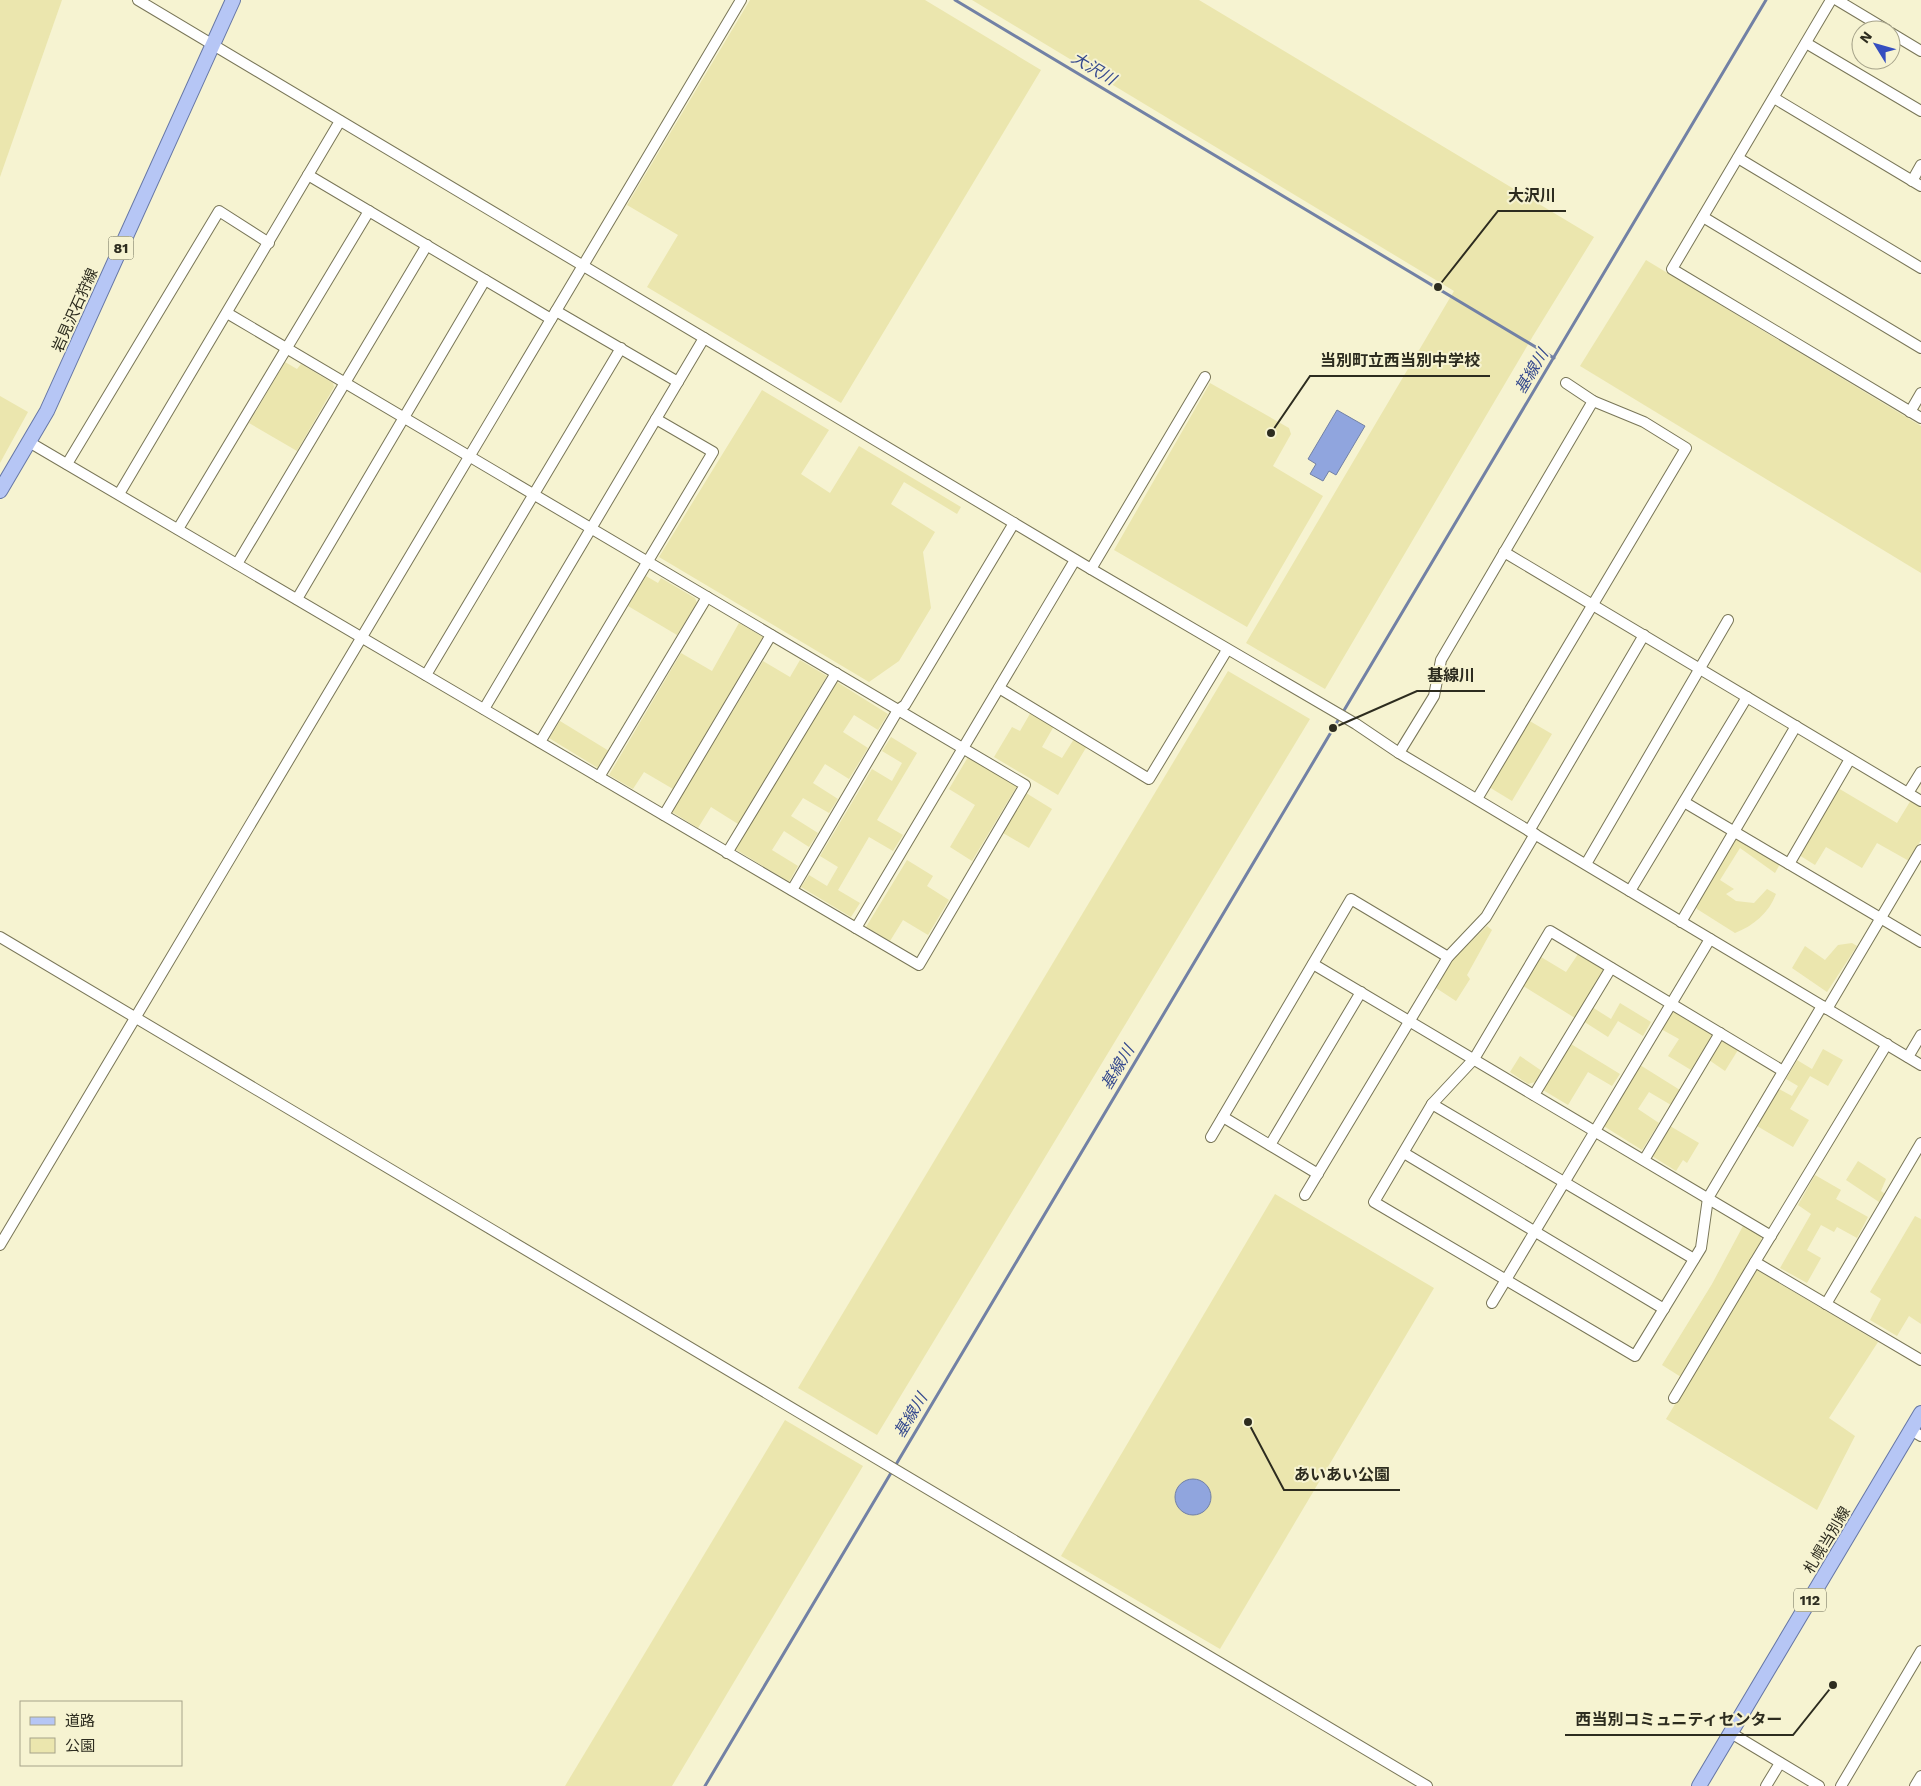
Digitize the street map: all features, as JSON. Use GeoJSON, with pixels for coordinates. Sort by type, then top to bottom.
{"type":"FeatureCollection","features":[{"type":"Feature","properties":{"kind":"main road","name":"岩見沢石狩線"},"geometry":{"type":"LineString","coordinates":[[0,491],[47,411],[234,0]]}},
{"type":"Feature","properties":{"kind":"main road","name":"札幌当別線"},"geometry":{"type":"LineString","coordinates":[[1700,1786],[1916,1433],[1921,1413]]}},
{"type":"Feature","properties":{"kind":"street"},"geometry":{"type":"LineString","coordinates":[[138,0],[1075,560],[1356,724],[1477,800],[1921,1065]]}},
{"type":"Feature","properties":{"kind":"street"},"geometry":{"type":"LineString","coordinates":[[0,1245],[741,0]]}},
{"type":"Feature","properties":{"kind":"street"},"geometry":{"type":"LineString","coordinates":[[1831,0],[1672,269],[1921,418]]}},
{"type":"Feature","properties":{"kind":"street"},"geometry":{"type":"LineString","coordinates":[[1837,0],[1870,20]]}},
{"type":"Feature","properties":{"kind":"street"},"geometry":{"type":"LineString","coordinates":[[1901,38],[1921,51]]}},
{"type":"Feature","properties":{"kind":"street"},"geometry":{"type":"LineString","coordinates":[[1806,42],[1921,112]]}},
{"type":"Feature","properties":{"kind":"street"},"geometry":{"type":"LineString","coordinates":[[1774,98],[1917,183],[1921,165]]}},
{"type":"Feature","properties":{"kind":"street"},"geometry":{"type":"LineString","coordinates":[[119,494],[340,121]]}},
{"type":"Feature","properties":{"kind":"street"},"geometry":{"type":"LineString","coordinates":[[1738,158],[1921,268]]}},
{"type":"Feature","properties":{"kind":"street"},"geometry":{"type":"LineString","coordinates":[[308,175],[485,280],[621,348],[678,382]]}},
{"type":"Feature","properties":{"kind":"street"},"geometry":{"type":"LineString","coordinates":[[178,529],[370,211]]}},
{"type":"Feature","properties":{"kind":"street"},"geometry":{"type":"LineString","coordinates":[[67,464],[219,212],[268,243]]}},
{"type":"Feature","properties":{"kind":"street"},"geometry":{"type":"LineString","coordinates":[[1703,217],[1921,348]]}},
{"type":"Feature","properties":{"kind":"street"},"geometry":{"type":"LineString","coordinates":[[237,564],[427,245]]}},
{"type":"Feature","properties":{"kind":"street"},"geometry":{"type":"LineString","coordinates":[[297,599],[485,280]]}},
{"type":"Feature","properties":{"kind":"street"},"geometry":{"type":"LineString","coordinates":[[29,442],[919,965],[1025,785],[227,313]]}},
{"type":"Feature","properties":{"kind":"street"},"geometry":{"type":"LineString","coordinates":[[484,709],[704,338]]}},
{"type":"Feature","properties":{"kind":"street"},"geometry":{"type":"LineString","coordinates":[[426,675],[621,348]]}},
{"type":"Feature","properties":{"kind":"street"},"geometry":{"type":"LineString","coordinates":[[1091,569],[1205,377]]}},
{"type":"Feature","properties":{"kind":"street"},"geometry":{"type":"LineString","coordinates":[[1477,800],[1686,448],[1644,422],[1593,401],[1566,383]]}},
{"type":"Feature","properties":{"kind":"street"},"geometry":{"type":"LineString","coordinates":[[1910,412],[1921,393]]}},
{"type":"Feature","properties":{"kind":"street"},"geometry":{"type":"LineString","coordinates":[[1400,753],[1434,696],[1441,660],[1593,401]]}},
{"type":"Feature","properties":{"kind":"street"},"geometry":{"type":"LineString","coordinates":[[540,742],[713,452],[656,419]]}},
{"type":"Feature","properties":{"kind":"street"},"geometry":{"type":"LineString","coordinates":[[792,890],[898,710],[904,705],[1014,523]]}},
{"type":"Feature","properties":{"kind":"street"},"geometry":{"type":"LineString","coordinates":[[1504,552],[1921,801]]}},
{"type":"Feature","properties":{"kind":"street"},"geometry":{"type":"LineString","coordinates":[[856,928],[1075,560]]}},
{"type":"Feature","properties":{"kind":"street"},"geometry":{"type":"LineString","coordinates":[[599,777],[707,596]]}},
{"type":"Feature","properties":{"kind":"street"},"geometry":{"type":"LineString","coordinates":[[1586,864],[1728,620]]}},
{"type":"Feature","properties":{"kind":"street"},"geometry":{"type":"LineString","coordinates":[[664,815],[771,635]]}},
{"type":"Feature","properties":{"kind":"street"},"geometry":{"type":"LineString","coordinates":[[1305,1195],[1448,957],[1486,917],[1644,635]]}},
{"type":"Feature","properties":{"kind":"street"},"geometry":{"type":"LineString","coordinates":[[999,688],[1149,779],[1227,650]]}},
{"type":"Feature","properties":{"kind":"street"},"geometry":{"type":"LineString","coordinates":[[727,852],[836,673]]}},
{"type":"Feature","properties":{"kind":"street"},"geometry":{"type":"LineString","coordinates":[[1630,891],[1747,697]]}},
{"type":"Feature","properties":{"kind":"street"},"geometry":{"type":"LineString","coordinates":[[1681,922],[1796,726]]}},
{"type":"Feature","properties":{"kind":"street"},"geometry":{"type":"LineString","coordinates":[[1789,864],[1850,758]]}},
{"type":"Feature","properties":{"kind":"street"},"geometry":{"type":"LineString","coordinates":[[1908,793],[1921,772]]}},
{"type":"Feature","properties":{"kind":"street"},"geometry":{"type":"LineString","coordinates":[[1684,802],[1921,942]]}},
{"type":"Feature","properties":{"kind":"street"},"geometry":{"type":"LineString","coordinates":[[1783,1071],[1550,931],[1474,1059],[1432,1104],[1374,1202],[1635,1356],[1701,1248],[1708,1198],[1783,1071],[1825,1007],[1921,850]]}},
{"type":"Feature","properties":{"kind":"street"},"geometry":{"type":"LineString","coordinates":[[1211,1137],[1352,898],[1448,957]]}},
{"type":"Feature","properties":{"kind":"street"},"geometry":{"type":"LineString","coordinates":[[0,937],[1427,1786]]}},
{"type":"Feature","properties":{"kind":"street"},"geometry":{"type":"LineString","coordinates":[[1492,1303],[1710,938]]}},
{"type":"Feature","properties":{"kind":"street"},"geometry":{"type":"LineString","coordinates":[[1313,964],[1771,1236]]}},
{"type":"Feature","properties":{"kind":"street"},"geometry":{"type":"LineString","coordinates":[[1534,1095],[1611,968]]}},
{"type":"Feature","properties":{"kind":"street"},"geometry":{"type":"LineString","coordinates":[[1270,1145],[1361,992]]}},
{"type":"Feature","properties":{"kind":"street"},"geometry":{"type":"LineString","coordinates":[[1644,1160],[1720,1033]]}},
{"type":"Feature","properties":{"kind":"street"},"geometry":{"type":"LineString","coordinates":[[1908,1057],[1921,1035]]}},
{"type":"Feature","properties":{"kind":"street"},"geometry":{"type":"LineString","coordinates":[[1674,1398],[1887,1044]]}},
{"type":"Feature","properties":{"kind":"street"},"geometry":{"type":"LineString","coordinates":[[1432,1104],[1694,1259]]}},
{"type":"Feature","properties":{"kind":"street"},"geometry":{"type":"LineString","coordinates":[[1222,1117],[1318,1174]]}},
{"type":"Feature","properties":{"kind":"street"},"geometry":{"type":"LineString","coordinates":[[1826,1304],[1921,1143]]}},
{"type":"Feature","properties":{"kind":"street"},"geometry":{"type":"LineString","coordinates":[[1404,1153],[1664,1309]]}},
{"type":"Feature","properties":{"kind":"street"},"geometry":{"type":"LineString","coordinates":[[1755,1262],[1921,1360]]}},
{"type":"Feature","properties":{"kind":"street"},"geometry":{"type":"LineString","coordinates":[[1841,1786],[1921,1651]]}},
{"type":"Feature","properties":{"kind":"street"},"geometry":{"type":"LineString","coordinates":[[1731,1733],[1819,1786]]}},
{"type":"Feature","properties":{"kind":"street"},"geometry":{"type":"LineString","coordinates":[[1766,1786],[1780,1763]]}},
{"type":"Feature","properties":{"kind":"street"},"geometry":{"type":"LineString","coordinates":[[1915,1786],[1921,1776]]}},
{"type":"Feature","properties":{"kind":"green space"},"geometry":{"type":"Polygon","coordinates":[[[0,0],[62,0],[0,177],[0,0]]]}},
{"type":"Feature","properties":{"kind":"green space"},"geometry":{"type":"Polygon","coordinates":[[[750,0],[925,0],[1041,70],[841,403],[647,287],[678,235],[627,205],[750,0]]]}},
{"type":"Feature","properties":{"kind":"green space"},"geometry":{"type":"Polygon","coordinates":[[[972,0],[1199,0],[1594,237],[1533,336],[1325,689],[1246,643],[1454,291],[972,0]]]}},
{"type":"Feature","properties":{"kind":"green space"},"geometry":{"type":"Polygon","coordinates":[[[1646,260],[1921,426],[1921,573],[1580,366],[1646,260]]]}},
{"type":"Feature","properties":{"kind":"green space"},"geometry":{"type":"Polygon","coordinates":[[[285,362],[297,369],[301,364],[333,383],[334,387],[297,451],[249,423],[285,362]]]}},
{"type":"Feature","properties":{"kind":"green space"},"geometry":{"type":"Polygon","coordinates":[[[1210,383],[1289,428],[1291,434],[1273,466],[1323,496],[1247,627],[1114,550],[1210,383]]]}},
{"type":"Feature","properties":{"kind":"green space"},"geometry":{"type":"Polygon","coordinates":[[[762,390],[829,430],[801,474],[830,493],[859,446],[961,507],[957,514],[904,482],[891,504],[935,532],[923,552],[931,608],[899,661],[869,682],[659,557],[762,390]]]}},
{"type":"Feature","properties":{"kind":"green space"},"geometry":{"type":"Polygon","coordinates":[[[0,396],[28,412],[0,463],[0,396]]]}},
{"type":"Feature","properties":{"kind":"green space"},"geometry":{"type":"Polygon","coordinates":[[[646,576],[658,583],[661,578],[695,598],[697,603],[677,635],[628,606],[646,576]]]}},
{"type":"Feature","properties":{"kind":"green space"},"geometry":{"type":"Polygon","coordinates":[[[739,623],[763,637],[673,789],[644,772],[633,789],[609,775],[681,653],[712,671],[739,623]]]}},
{"type":"Feature","properties":{"kind":"green space"},"geometry":{"type":"Polygon","coordinates":[[[800,660],[827,676],[738,824],[711,807],[698,828],[672,812],[763,661],[790,677],[800,660]]]}},
{"type":"Feature","properties":{"kind":"green space"},"geometry":{"type":"Polygon","coordinates":[[[1228,671],[1310,719],[877,1435],[798,1388],[1228,671]]]}},
{"type":"Feature","properties":{"kind":"green space"},"geometry":{"type":"Polygon","coordinates":[[[837,682],[888,714],[878,730],[854,715],[843,732],[868,748],[849,779],[825,764],[813,783],[838,799],[829,813],[803,798],[791,816],[818,833],[809,847],[784,831],[772,850],[798,866],[789,882],[735,849],[837,682]]]}},
{"type":"Feature","properties":{"kind":"green space"},"geometry":{"type":"Polygon","coordinates":[[[1031,712],[1054,726],[1042,747],[1062,758],[1074,739],[1087,746],[1058,795],[994,757],[1012,727],[1020,731],[1031,712]]]}},
{"type":"Feature","properties":{"kind":"green space"},"geometry":{"type":"Polygon","coordinates":[[[1528,720],[1552,734],[1512,801],[1489,787],[1528,720]]]}},
{"type":"Feature","properties":{"kind":"green space"},"geometry":{"type":"Polygon","coordinates":[[[560,721],[609,751],[598,768],[549,738],[560,721]]]}},
{"type":"Feature","properties":{"kind":"green space"},"geometry":{"type":"Polygon","coordinates":[[[891,737],[917,753],[877,820],[903,835],[893,851],[869,837],[838,890],[860,903],[851,917],[801,887],[809,875],[827,886],[838,867],[820,856],[872,769],[892,781],[902,763],[882,751],[891,737]]]}},
{"type":"Feature","properties":{"kind":"green space"},"geometry":{"type":"Polygon","coordinates":[[[968,757],[1017,786],[972,861],[950,847],[975,805],[949,789],[968,757]]]}},
{"type":"Feature","properties":{"kind":"green space"},"geometry":{"type":"Polygon","coordinates":[[[1838,788],[1897,823],[1911,800],[1921,806],[1921,840],[1909,861],[1877,843],[1862,868],[1826,847],[1815,865],[1799,855],[1838,788]]]}},
{"type":"Feature","properties":{"kind":"green space"},"geometry":{"type":"Polygon","coordinates":[[[1026,793],[1052,809],[1029,848],[1003,833],[1026,793]]]}},
{"type":"Feature","properties":{"kind":"green space"},"geometry":{"type":"Polygon","coordinates":[[[1737,837],[1780,864],[1775,873],[1740,848],[1720,880],[1734,889],[1726,894],[1736,901],[1754,903],[1767,889],[1776,894],[1760,918],[1748,927],[1735,933],[1697,909],[1695,904],[1732,841],[1737,837]]]}},
{"type":"Feature","properties":{"kind":"green space"},"geometry":{"type":"Polygon","coordinates":[[[907,860],[933,876],[927,886],[949,900],[928,935],[903,920],[890,941],[866,927],[907,860]]]}},
{"type":"Feature","properties":{"kind":"green space"},"geometry":{"type":"Polygon","coordinates":[[[1487,926],[1492,930],[1467,975],[1470,979],[1456,1001],[1436,988],[1452,960],[1487,926]]]}},
{"type":"Feature","properties":{"kind":"green space"},"geometry":{"type":"Polygon","coordinates":[[[1852,943],[1857,946],[1827,992],[1792,968],[1805,946],[1825,960],[1838,945],[1852,943]]]}},
{"type":"Feature","properties":{"kind":"green space"},"geometry":{"type":"Polygon","coordinates":[[[1578,954],[1605,970],[1575,1018],[1523,986],[1541,957],[1566,972],[1578,954]]]}},
{"type":"Feature","properties":{"kind":"green space"},"geometry":{"type":"Polygon","coordinates":[[[1620,1003],[1651,1022],[1643,1036],[1618,1021],[1608,1037],[1583,1021],[1592,1007],[1611,1019],[1620,1003]]]}},
{"type":"Feature","properties":{"kind":"green space"},"geometry":{"type":"Polygon","coordinates":[[[1673,1009],[1713,1034],[1691,1070],[1668,1056],[1679,1039],[1661,1029],[1673,1009]]]}},
{"type":"Feature","properties":{"kind":"green space"},"geometry":{"type":"Polygon","coordinates":[[[1720,1041],[1726,1042],[1738,1050],[1725,1071],[1709,1060],[1720,1041]]]}},
{"type":"Feature","properties":{"kind":"green space"},"geometry":{"type":"Polygon","coordinates":[[[1571,1044],[1620,1074],[1612,1086],[1588,1072],[1568,1105],[1543,1090],[1571,1044]]]}},
{"type":"Feature","properties":{"kind":"green space"},"geometry":{"type":"Polygon","coordinates":[[[1823,1049],[1843,1060],[1828,1086],[1810,1076],[1790,1109],[1809,1120],[1793,1147],[1757,1126],[1779,1089],[1792,1096],[1798,1086],[1786,1079],[1797,1060],[1812,1069],[1823,1049]]]}},
{"type":"Feature","properties":{"kind":"green space"},"geometry":{"type":"Polygon","coordinates":[[[1520,1056],[1542,1071],[1535,1082],[1528,1084],[1510,1072],[1520,1056]]]}},
{"type":"Feature","properties":{"kind":"green space"},"geometry":{"type":"Polygon","coordinates":[[[1640,1065],[1680,1090],[1671,1105],[1649,1092],[1638,1109],[1659,1123],[1642,1150],[1602,1125],[1640,1065]]]}},
{"type":"Feature","properties":{"kind":"green space"},"geometry":{"type":"Polygon","coordinates":[[[1670,1126],[1699,1143],[1687,1163],[1683,1160],[1676,1171],[1652,1156],[1670,1126]]]}},
{"type":"Feature","properties":{"kind":"green space"},"geometry":{"type":"Polygon","coordinates":[[[1858,1161],[1886,1179],[1881,1191],[1885,1194],[1879,1202],[1846,1180],[1858,1161]]]}},
{"type":"Feature","properties":{"kind":"green space"},"geometry":{"type":"Polygon","coordinates":[[[1815,1175],[1841,1190],[1836,1199],[1868,1217],[1857,1238],[1837,1227],[1834,1232],[1821,1225],[1807,1250],[1821,1258],[1807,1283],[1780,1268],[1811,1214],[1798,1205],[1815,1175]]]}},
{"type":"Feature","properties":{"kind":"green space"},"geometry":{"type":"Polygon","coordinates":[[[1275,1194],[1434,1288],[1220,1649],[1061,1556],[1275,1194]]]}},
{"type":"Feature","properties":{"kind":"green space"},"geometry":{"type":"Polygon","coordinates":[[[1915,1216],[1921,1219],[1921,1324],[1909,1316],[1897,1336],[1870,1320],[1881,1299],[1870,1292],[1915,1216]]]}},
{"type":"Feature","properties":{"kind":"green space"},"geometry":{"type":"Polygon","coordinates":[[[1743,1226],[1761,1236],[1762,1245],[1681,1377],[1662,1365],[1712,1284],[1743,1226]]]}},
{"type":"Feature","properties":{"kind":"green space"},"geometry":{"type":"Polygon","coordinates":[[[1757,1270],[1878,1342],[1829,1418],[1855,1436],[1817,1510],[1666,1419],[1757,1270]]]}},
{"type":"Feature","properties":{"kind":"green space"},"geometry":{"type":"Polygon","coordinates":[[[785,1420],[863,1466],[672,1786],[565,1786],[785,1420]]]}},
{"type":"Feature","properties":{"kind":"water"},"geometry":{"type":"Polygon","coordinates":[[[1337,410],[1365,426],[1336,475],[1329,471],[1323,481],[1310,474],[1316,464],[1308,459],[1337,410]]]}},
{"type":"Feature","properties":{"kind":"water"},"geometry":{"type":"Polygon","coordinates":[[[1193,1479],[1200,1480],[1206,1484],[1210,1490],[1210,1504],[1206,1510],[1200,1514],[1193,1515],[1186,1514],[1180,1510],[1176,1504],[1175,1497],[1176,1490],[1180,1484],[1186,1480],[1193,1479]]]}},
{"type":"Feature","properties":{"kind":"waterway","name":"大沢川"},"geometry":{"type":"LineString","coordinates":[[955,0],[1554,358]]}},
{"type":"Feature","properties":{"kind":"waterway","name":"基線川"},"geometry":{"type":"LineString","coordinates":[[705,1786],[1766,0]]}},
{"type":"Feature","properties":{"kind":"place","name":"大沢川"},"geometry":{"type":"Point","coordinates":[1438,287]}},
{"type":"Feature","properties":{"kind":"place","name":"当別町立西当別中学校"},"geometry":{"type":"Point","coordinates":[1271,433]}},
{"type":"Feature","properties":{"kind":"place","name":"基線川"},"geometry":{"type":"Point","coordinates":[1333,728]}},
{"type":"Feature","properties":{"kind":"place","name":"あいあい公園"},"geometry":{"type":"Point","coordinates":[1248,1422]}},
{"type":"Feature","properties":{"kind":"place","name":"西当別コミュニティセンター"},"geometry":{"type":"Point","coordinates":[1833,1685]}}]}
